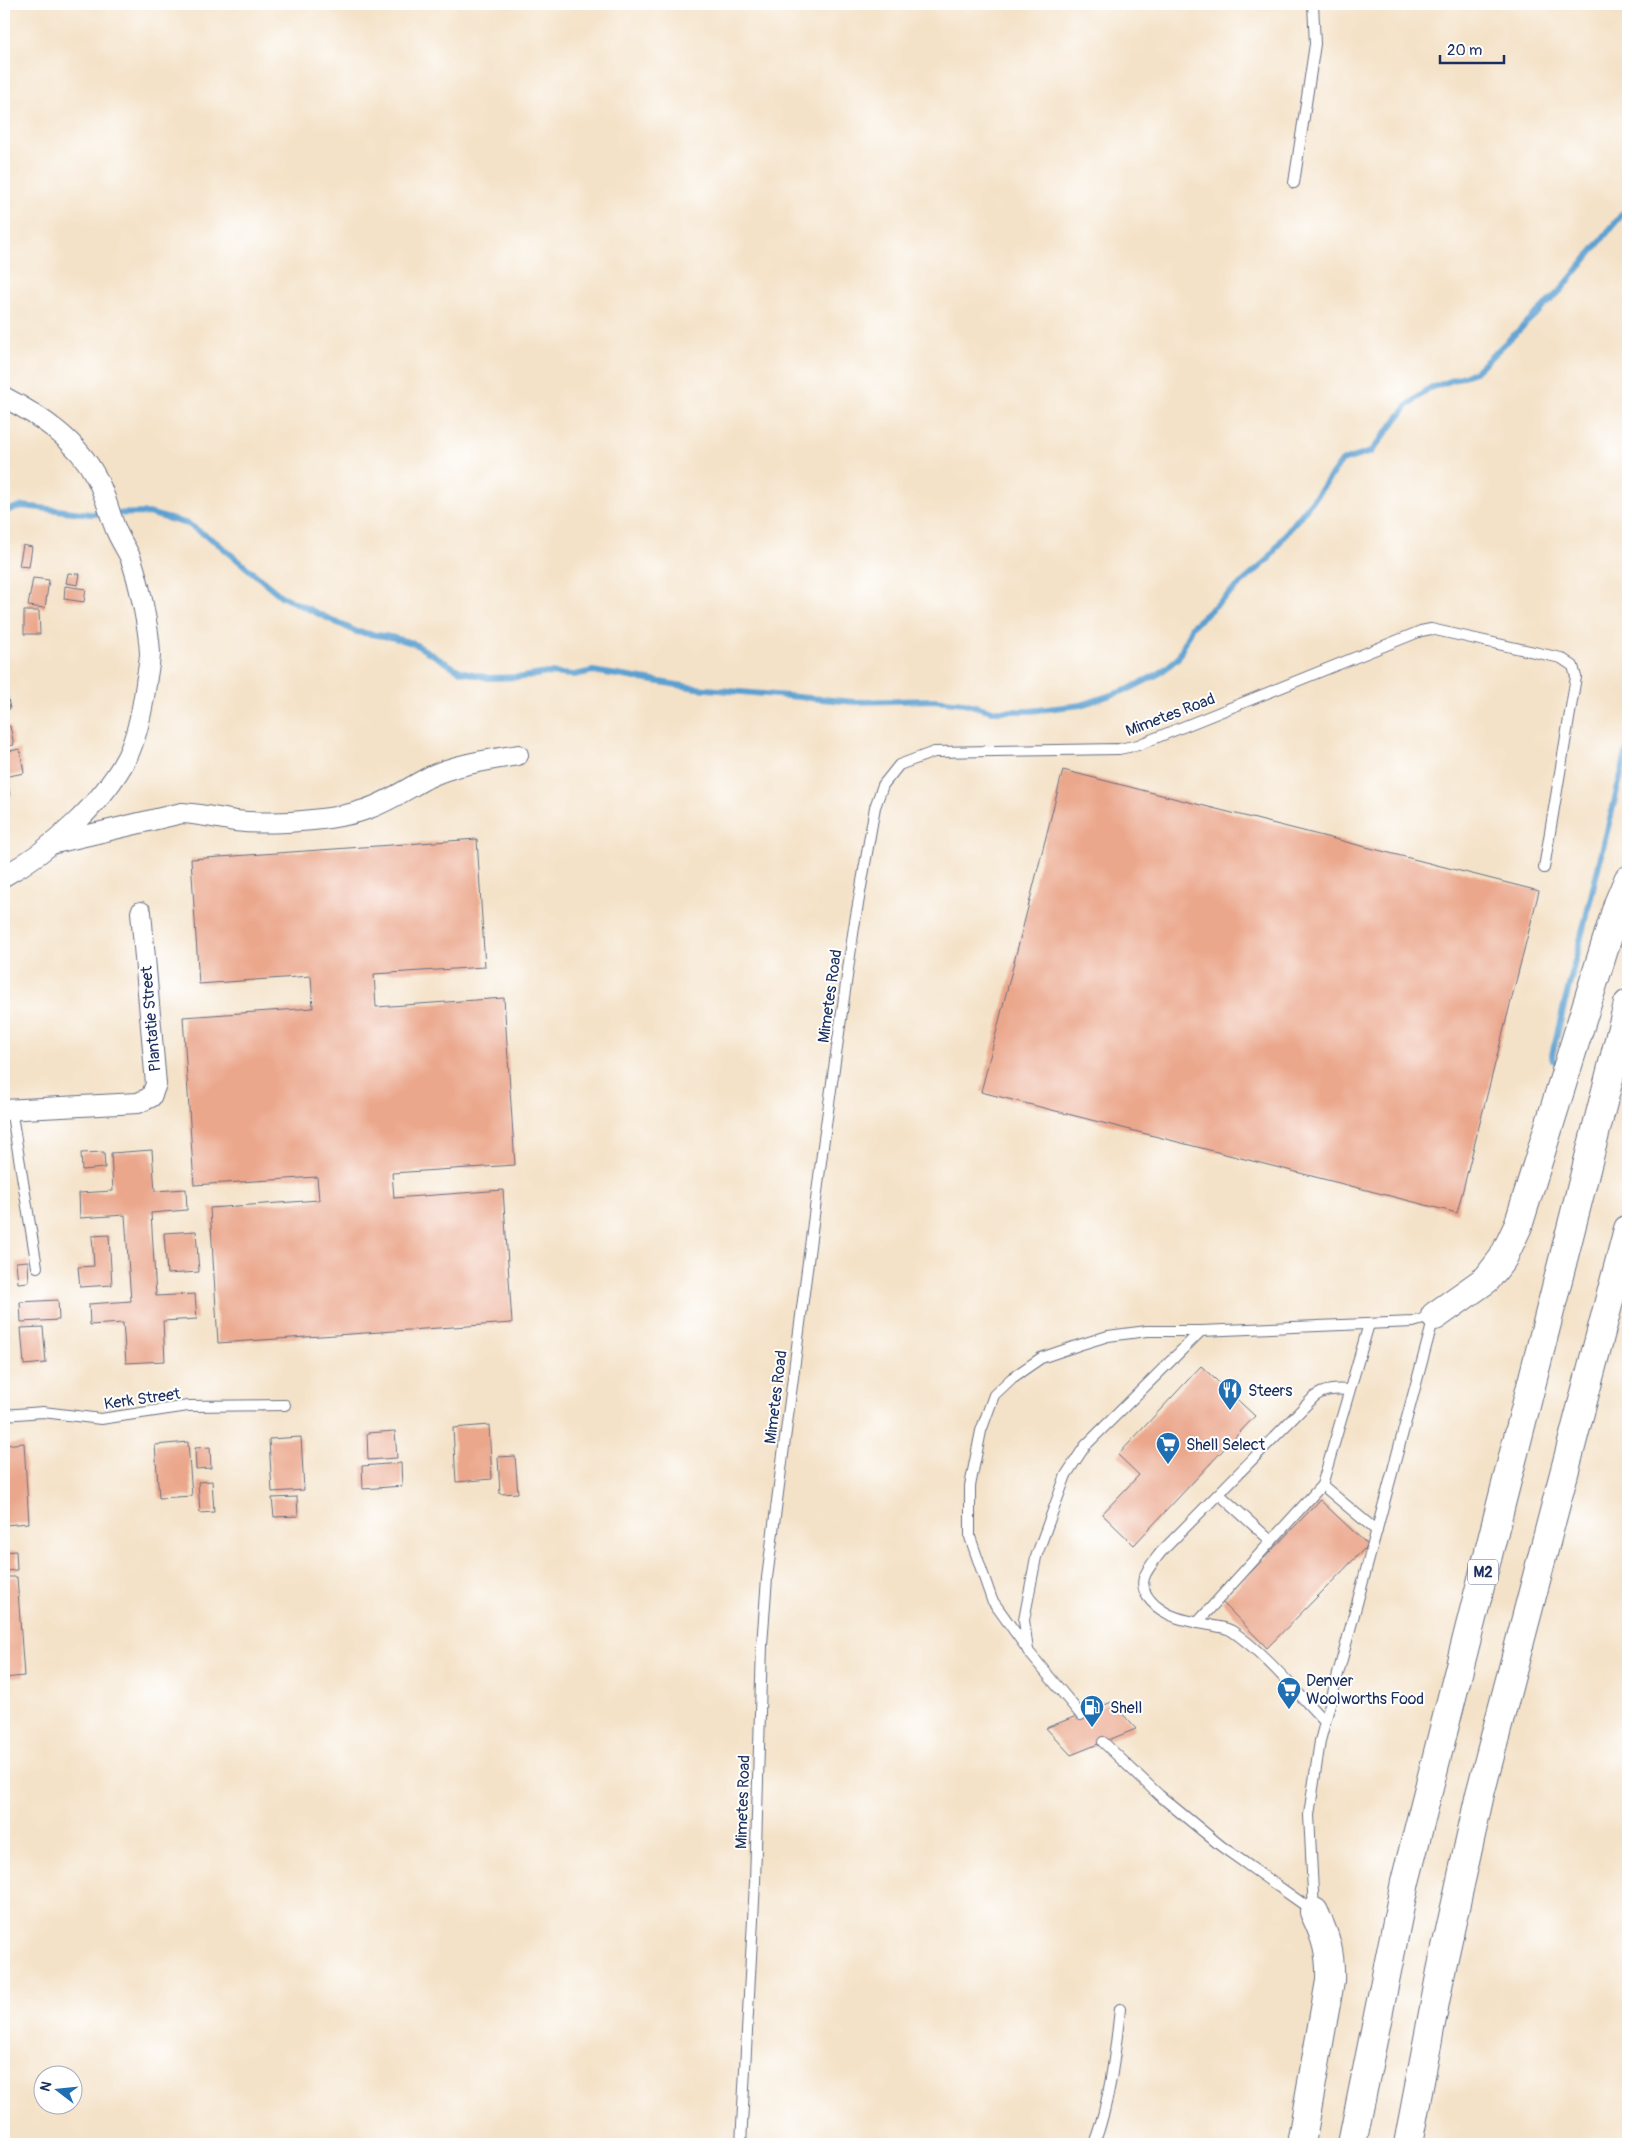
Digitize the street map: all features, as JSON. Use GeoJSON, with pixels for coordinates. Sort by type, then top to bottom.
{"type":"FeatureCollection","features":[{"type":"Feature","properties":{"kind":"highway"},"geometry":{"type":"LineString","coordinates":[[1435,1316],[1487,1279],[1503,1258],[1518,1226],[1618,904],[1628,880]]}},
{"type":"Feature","properties":{"kind":"highway","name":"M2"},"geometry":{"type":"LineString","coordinates":[[1352,2144],[1404,1882],[1628,1004]]}},
{"type":"Feature","properties":{"kind":"highway"},"geometry":{"type":"LineString","coordinates":[[1408,2144],[1441,1971],[1480,1794],[1628,1229]]}},
{"type":"Feature","properties":{"kind":"highway"},"geometry":{"type":"LineString","coordinates":[[1301,2144],[1330,1981],[1331,1958],[1325,1935],[1314,1912]]}},
{"type":"Feature","properties":{"kind":"street"},"geometry":{"type":"LineString","coordinates":[[4,397],[26,407],[71,443],[83,455],[97,479],[117,533],[130,559],[140,595],[150,654],[144,697],[128,755],[117,774],[82,818],[53,843],[4,876]]}},
{"type":"Feature","properties":{"kind":"street"},"geometry":{"type":"LineString","coordinates":[[53,843],[182,813],[253,822],[284,822],[341,816],[364,810],[447,770],[518,754]]}},
{"type":"Feature","properties":{"kind":"street","name":"Plantatie Street"},"geometry":{"type":"LineString","coordinates":[[7,1110],[138,1103],[151,1097],[156,1084],[141,912]]}},
{"type":"Feature","properties":{"kind":"lane"},"geometry":{"type":"LineString","coordinates":[[1294,183],[1315,44],[1313,4]]}},
{"type":"Feature","properties":{"kind":"lane","name":"Mimetes Road"},"geometry":{"type":"LineString","coordinates":[[741,2144],[755,1882],[762,1645],[767,1578],[819,1175],[854,927],[875,807],[883,785],[899,765],[934,752],[1119,750],[1138,745],[1431,629],[1561,658],[1573,666],[1576,678],[1544,868]]}},
{"type":"Feature","properties":{"kind":"lane"},"geometry":{"type":"LineString","coordinates":[[7,1110],[37,1267]]}},
{"type":"Feature","properties":{"kind":"lane"},"geometry":{"type":"LineString","coordinates":[[1081,1715],[1028,1651],[992,1600],[970,1537],[970,1486],[981,1431],[994,1395],[1012,1378],[1041,1358],[1108,1336],[1147,1332],[1413,1322],[1435,1316]]}},
{"type":"Feature","properties":{"kind":"lane"},"geometry":{"type":"LineString","coordinates":[[1314,1912],[1309,1815],[1320,1741],[1435,1316]]}},
{"type":"Feature","properties":{"kind":"lane"},"geometry":{"type":"LineString","coordinates":[[1197,1623],[1322,1485],[1368,1324]]}},
{"type":"Feature","properties":{"kind":"lane"},"geometry":{"type":"LineString","coordinates":[[1028,1651],[1024,1620],[1036,1557],[1066,1475],[1085,1446],[1201,1331]]}},
{"type":"Feature","properties":{"kind":"lane"},"geometry":{"type":"LineString","coordinates":[[1325,1722],[1257,1652],[1230,1630],[1178,1619],[1158,1609],[1146,1595],[1142,1584],[1146,1572],[1161,1552],[1319,1392],[1349,1390]]}},
{"type":"Feature","properties":{"kind":"lane","name":"Kerk Street"},"geometry":{"type":"LineString","coordinates":[[4,1415],[43,1412],[101,1419],[188,1406],[285,1405]]}},
{"type":"Feature","properties":{"kind":"lane"},"geometry":{"type":"LineString","coordinates":[[1322,1485],[1377,1531]]}},
{"type":"Feature","properties":{"kind":"lane"},"geometry":{"type":"LineString","coordinates":[[1219,1494],[1271,1541]]}},
{"type":"Feature","properties":{"kind":"lane"},"geometry":{"type":"LineString","coordinates":[[1103,1742],[1159,1795],[1221,1846],[1314,1912]]}},
{"type":"Feature","properties":{"kind":"lane"},"geometry":{"type":"LineString","coordinates":[[1094,2144],[1104,2119],[1115,2056],[1120,2009]]}},
{"type":"Feature","properties":{"kind":"building"},"geometry":{"type":"Polygon","coordinates":[[[23,545],[32,547],[29,567],[19,566],[23,545]]]}},
{"type":"Feature","properties":{"kind":"building"},"geometry":{"type":"Polygon","coordinates":[[[68,573],[80,574],[78,585],[66,583],[68,573]]]}},
{"type":"Feature","properties":{"kind":"building"},"geometry":{"type":"Polygon","coordinates":[[[33,578],[49,580],[45,608],[28,606],[33,578]]]}},
{"type":"Feature","properties":{"kind":"building"},"geometry":{"type":"Polygon","coordinates":[[[65,586],[86,589],[84,602],[64,599],[65,586]]]}},
{"type":"Feature","properties":{"kind":"building"},"geometry":{"type":"Polygon","coordinates":[[[24,611],[39,611],[40,634],[24,634],[24,611]]]}},
{"type":"Feature","properties":{"kind":"building"},"geometry":{"type":"Polygon","coordinates":[[[4,677],[10,709],[4,710],[4,677]]]}},
{"type":"Feature","properties":{"kind":"building"},"geometry":{"type":"Polygon","coordinates":[[[10,726],[14,745],[4,747],[4,727],[10,726]]]}},
{"type":"Feature","properties":{"kind":"building"},"geometry":{"type":"Polygon","coordinates":[[[20,749],[24,773],[4,777],[4,752],[20,749]]]}},
{"type":"Feature","properties":{"kind":"building"},"geometry":{"type":"Polygon","coordinates":[[[1063,770],[1539,891],[1457,1213],[981,1092],[1063,770]]]}},
{"type":"Feature","properties":{"kind":"building"},"geometry":{"type":"Polygon","coordinates":[[[8,781],[10,797],[4,798],[4,782],[8,781]]]}},
{"type":"Feature","properties":{"kind":"building"},"geometry":{"type":"Polygon","coordinates":[[[477,839],[485,967],[374,974],[376,1007],[504,998],[515,1165],[392,1173],[394,1198],[503,1190],[512,1323],[218,1343],[210,1208],[319,1200],[317,1177],[194,1185],[183,1017],[313,1008],[311,976],[199,984],[191,859],[477,839]]]}},
{"type":"Feature","properties":{"kind":"building"},"geometry":{"type":"Polygon","coordinates":[[[152,1150],[155,1191],[186,1189],[187,1210],[151,1213],[156,1296],[195,1294],[197,1319],[163,1321],[165,1361],[126,1363],[123,1323],[90,1325],[89,1304],[131,1301],[125,1215],[80,1218],[79,1193],[113,1191],[111,1153],[152,1150]]]}},
{"type":"Feature","properties":{"kind":"building"},"geometry":{"type":"Polygon","coordinates":[[[104,1152],[105,1168],[82,1170],[81,1153],[104,1152]]]}},
{"type":"Feature","properties":{"kind":"building"},"geometry":{"type":"Polygon","coordinates":[[[196,1231],[199,1272],[167,1274],[164,1233],[196,1231]]]}},
{"type":"Feature","properties":{"kind":"building"},"geometry":{"type":"Polygon","coordinates":[[[109,1235],[112,1285],[80,1287],[78,1267],[94,1266],[92,1236],[109,1235]]]}},
{"type":"Feature","properties":{"kind":"building"},"geometry":{"type":"Polygon","coordinates":[[[28,1261],[29,1282],[18,1283],[16,1262],[28,1261]]]}},
{"type":"Feature","properties":{"kind":"building"},"geometry":{"type":"Polygon","coordinates":[[[58,1300],[59,1320],[21,1322],[20,1302],[58,1300]]]}},
{"type":"Feature","properties":{"kind":"building"},"geometry":{"type":"Polygon","coordinates":[[[43,1327],[46,1363],[24,1365],[21,1328],[43,1327]]]}},
{"type":"Feature","properties":{"kind":"building","name":"Shell Select"},"geometry":{"type":"Polygon","coordinates":[[[1201,1366],[1255,1416],[1134,1545],[1102,1514],[1139,1475],[1118,1455],[1201,1366]]]}},
{"type":"Feature","properties":{"kind":"building"},"geometry":{"type":"Polygon","coordinates":[[[489,1425],[492,1479],[456,1482],[453,1428],[489,1425]]]}},
{"type":"Feature","properties":{"kind":"building"},"geometry":{"type":"Polygon","coordinates":[[[395,1431],[397,1458],[368,1460],[367,1433],[395,1431]]]}},
{"type":"Feature","properties":{"kind":"building"},"geometry":{"type":"Polygon","coordinates":[[[301,1437],[304,1490],[272,1492],[269,1439],[301,1437]]]}},
{"type":"Feature","properties":{"kind":"building"},"geometry":{"type":"Polygon","coordinates":[[[188,1442],[192,1496],[159,1498],[155,1445],[188,1442]]]}},
{"type":"Feature","properties":{"kind":"building"},"geometry":{"type":"Polygon","coordinates":[[[24,1443],[29,1523],[4,1525],[4,1445],[24,1443]]]}},
{"type":"Feature","properties":{"kind":"building"},"geometry":{"type":"Polygon","coordinates":[[[210,1447],[211,1468],[196,1469],[195,1448],[210,1447]]]}},
{"type":"Feature","properties":{"kind":"building"},"geometry":{"type":"Polygon","coordinates":[[[515,1456],[518,1493],[500,1494],[498,1457],[515,1456]]]}},
{"type":"Feature","properties":{"kind":"building"},"geometry":{"type":"Polygon","coordinates":[[[401,1463],[402,1486],[363,1489],[362,1466],[401,1463]]]}},
{"type":"Feature","properties":{"kind":"building"},"geometry":{"type":"Polygon","coordinates":[[[212,1481],[214,1512],[200,1513],[198,1482],[212,1481]]]}},
{"type":"Feature","properties":{"kind":"building"},"geometry":{"type":"Polygon","coordinates":[[[297,1497],[298,1516],[274,1517],[272,1498],[297,1497]]]}},
{"type":"Feature","properties":{"kind":"building"},"geometry":{"type":"Polygon","coordinates":[[[1320,1500],[1368,1545],[1267,1648],[1222,1602],[1320,1500]]]}},
{"type":"Feature","properties":{"kind":"building"},"geometry":{"type":"Polygon","coordinates":[[[16,1551],[17,1570],[4,1571],[4,1552],[16,1551]]]}},
{"type":"Feature","properties":{"kind":"building"},"geometry":{"type":"Polygon","coordinates":[[[4,1577],[17,1577],[24,1676],[4,1678],[4,1577]]]}},
{"type":"Feature","properties":{"kind":"building"},"geometry":{"type":"Polygon","coordinates":[[[1112,1702],[1136,1729],[1071,1755],[1046,1728],[1112,1702]]]}},
{"type":"Feature","properties":{"kind":"waterway"},"geometry":{"type":"LineString","coordinates":[[4,511],[23,506],[90,514],[148,513],[188,524],[216,542],[281,596],[357,632],[413,643],[460,671],[489,678],[523,677],[547,673],[574,675],[593,671],[696,688],[855,702],[934,700],[964,703],[992,711],[1030,711],[1081,705],[1129,689],[1160,673],[1178,658],[1192,626],[1268,560],[1284,536],[1342,461],[1371,452],[1408,405],[1428,389],[1475,372],[1561,290],[1623,213],[1628,210]]}},
{"type":"Feature","properties":{"kind":"waterway"},"geometry":{"type":"LineString","coordinates":[[1558,1064],[1553,1060],[1552,1055],[1628,746]]}},
{"type":"Feature","properties":{"kind":"place","name":"Steers"},"geometry":{"type":"Point","coordinates":[1230,1411]}},
{"type":"Feature","properties":{"kind":"place","name":"Shell Select"},"geometry":{"type":"Point","coordinates":[1168,1465]}},
{"type":"Feature","properties":{"kind":"place","name":"Denver Woolworths Food"},"geometry":{"type":"Point","coordinates":[1289,1710]}},
{"type":"Feature","properties":{"kind":"place","name":"Shell"},"geometry":{"type":"Point","coordinates":[1092,1728]}}]}
